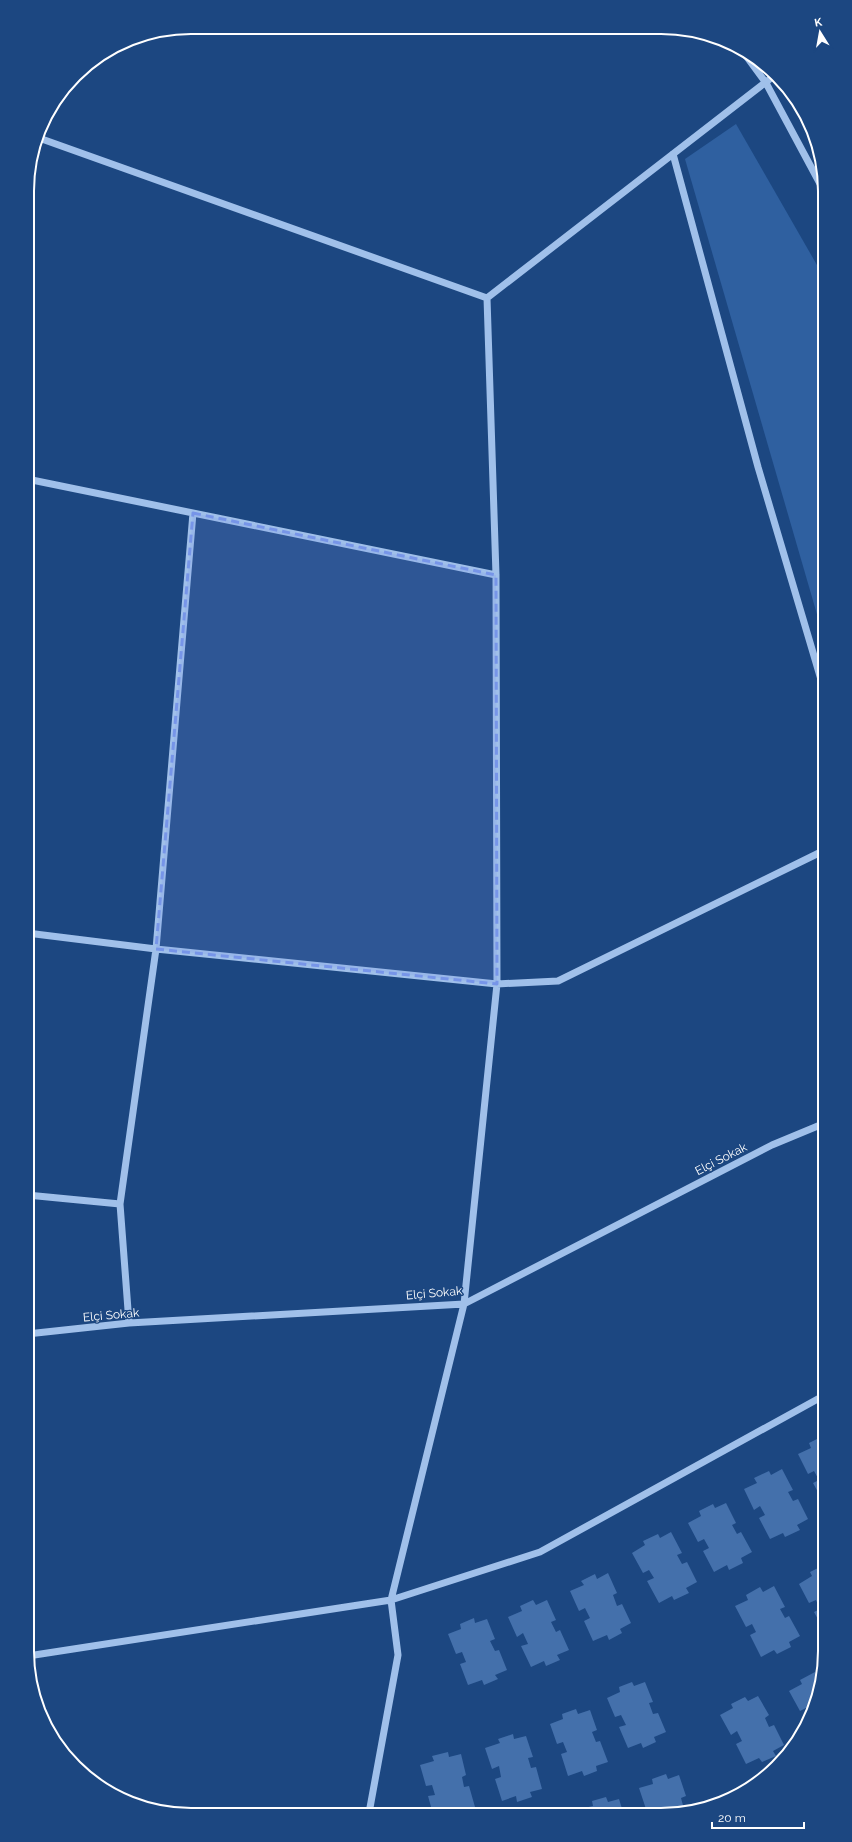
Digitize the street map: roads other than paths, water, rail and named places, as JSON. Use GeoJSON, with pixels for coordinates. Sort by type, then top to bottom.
{"type":"FeatureCollection","features":[{"type":"Feature","properties":{"kind":"street"},"geometry":{"type":"LineString","coordinates":[[750,61],[766,83],[818,180]]}},
{"type":"Feature","properties":{"kind":"street"},"geometry":{"type":"LineString","coordinates":[[487,298],[771,79]]}},
{"type":"Feature","properties":{"kind":"street"},"geometry":{"type":"LineString","coordinates":[[42,140],[487,298]]}},
{"type":"Feature","properties":{"kind":"street"},"geometry":{"type":"LineString","coordinates":[[673,154],[758,467],[818,669]]}},
{"type":"Feature","properties":{"kind":"street"},"geometry":{"type":"LineString","coordinates":[[370,1808],[398,1655],[391,1600],[464,1304],[497,984],[496,575],[487,298]]}},
{"type":"Feature","properties":{"kind":"street"},"geometry":{"type":"LineString","coordinates":[[34,480],[496,575]]}},
{"type":"Feature","properties":{"kind":"street"},"geometry":{"type":"LineString","coordinates":[[129,1324],[120,1204],[156,949],[193,513]]}},
{"type":"Feature","properties":{"kind":"street"},"geometry":{"type":"LineString","coordinates":[[34,934],[156,949],[497,984],[558,981],[818,853]]}},
{"type":"Feature","properties":{"kind":"street","name":"Elçi Sokak"},"geometry":{"type":"LineString","coordinates":[[34,1333],[129,1324],[464,1304],[772,1146],[818,1126]]}},
{"type":"Feature","properties":{"kind":"street"},"geometry":{"type":"LineString","coordinates":[[34,1196],[120,1204]]}},
{"type":"Feature","properties":{"kind":"street"},"geometry":{"type":"LineString","coordinates":[[34,1655],[391,1600],[540,1552],[818,1399]]}}]}
